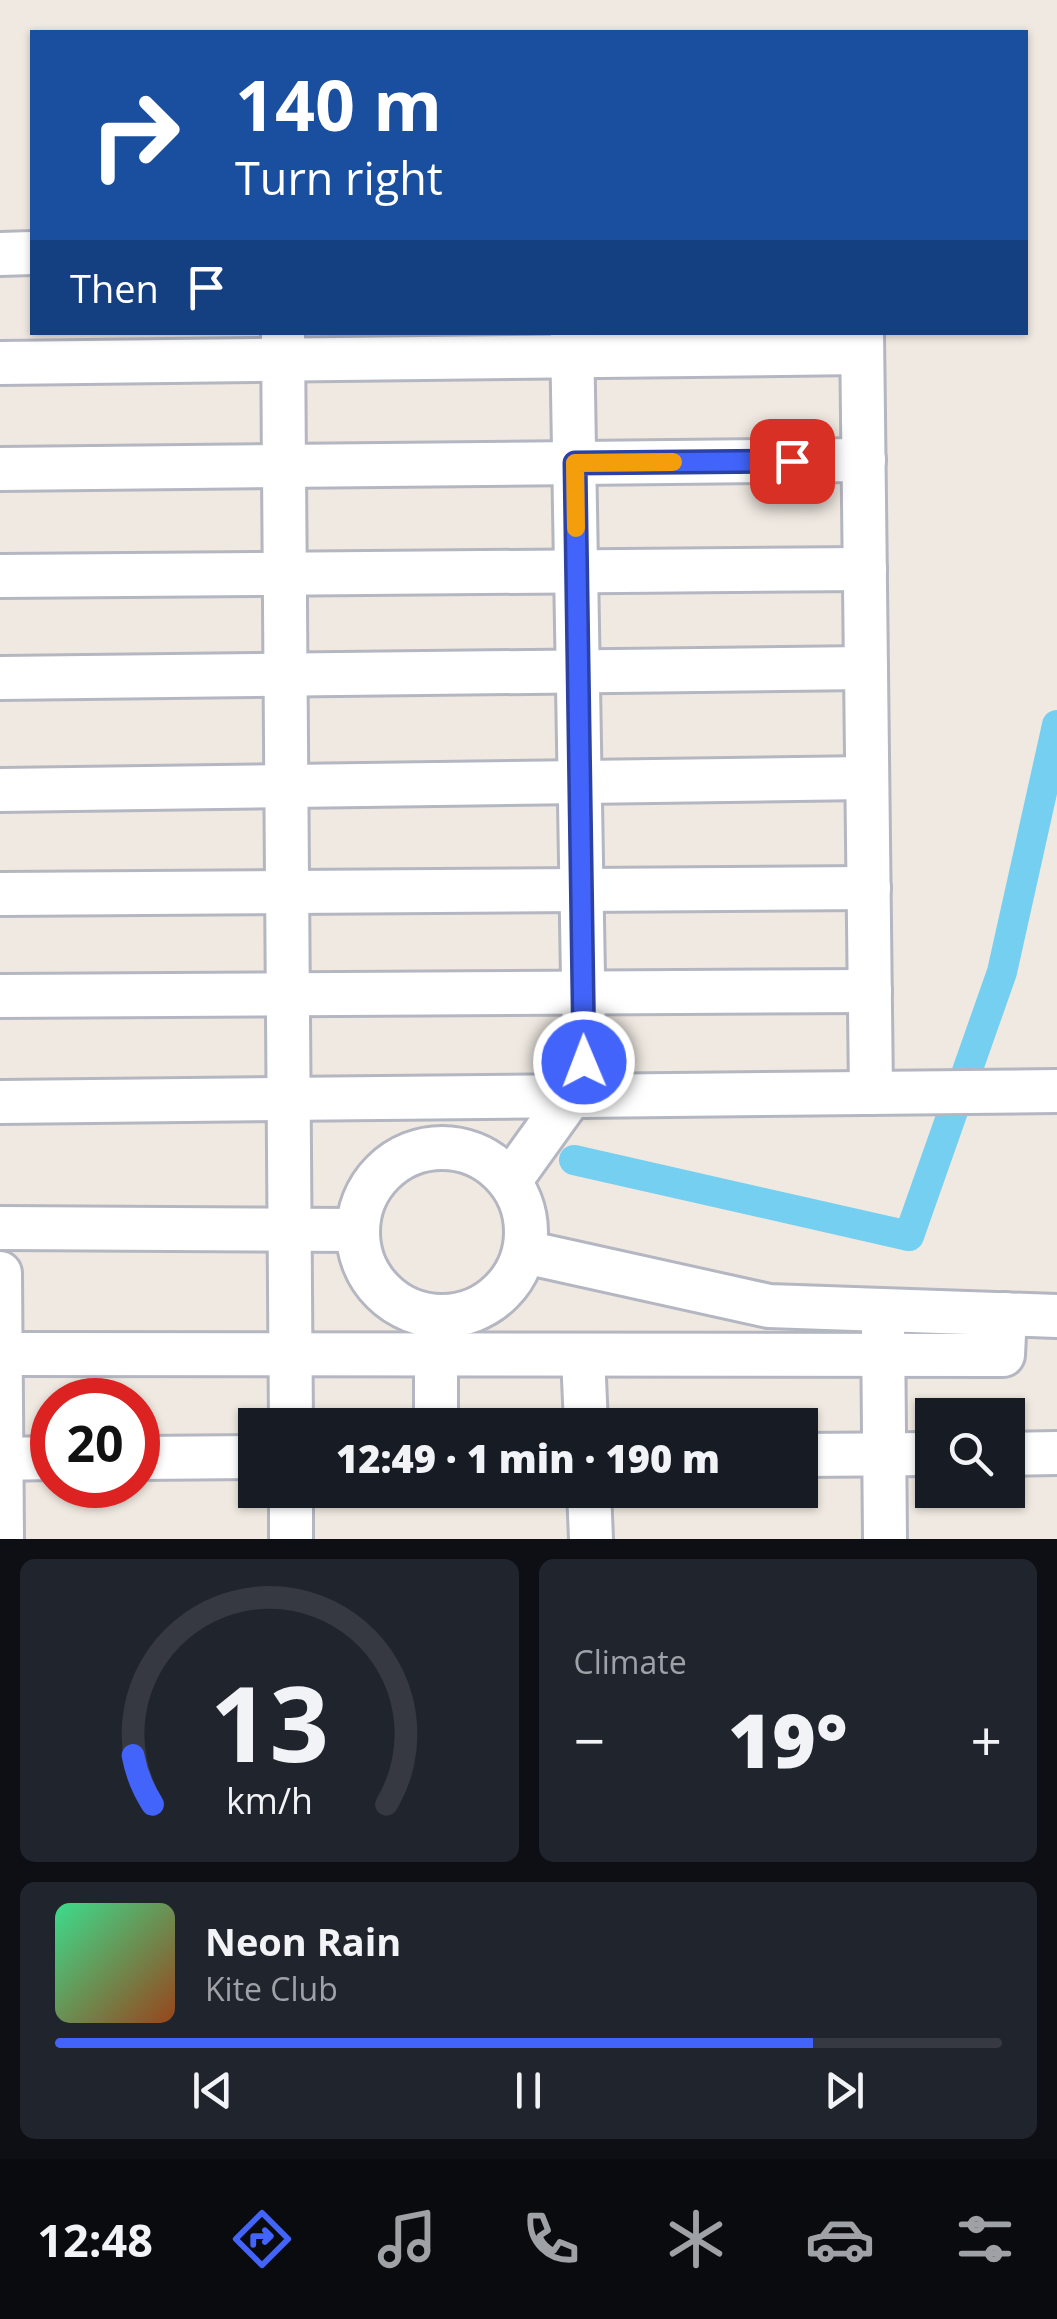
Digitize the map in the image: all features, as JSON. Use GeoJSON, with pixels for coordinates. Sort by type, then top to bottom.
{"type":"FeatureCollection","features":[{"type":"Feature","properties":{"kind":"lane"},"geometry":{"type":"LineString","coordinates":[[0,254],[30,253]]}},
{"type":"Feature","properties":{"kind":"lane"},"geometry":{"type":"LineString","coordinates":[[0,364],[284,346],[862,342],[871,1093]]}},
{"type":"Feature","properties":{"kind":"lane"},"geometry":{"type":"LineString","coordinates":[[510,1181],[578,1096],[583,993],[573,344]]}},
{"type":"Feature","properties":{"kind":"lane"},"geometry":{"type":"LineString","coordinates":[[284,346],[291,1408]]}},
{"type":"Feature","properties":{"kind":"lane"},"geometry":{"type":"LineString","coordinates":[[0,469],[864,460]]}},
{"type":"Feature","properties":{"kind":"lane"},"geometry":{"type":"LineString","coordinates":[[0,576],[865,569]]}},
{"type":"Feature","properties":{"kind":"lane"},"geometry":{"type":"LineString","coordinates":[[0,678],[866,668]]}},
{"type":"Feature","properties":{"kind":"lane"},"geometry":{"type":"LineString","coordinates":[[0,790],[867,778]]}},
{"type":"Feature","properties":{"kind":"lane"},"geometry":{"type":"LineString","coordinates":[[0,894],[869,888]]}},
{"type":"Feature","properties":{"kind":"lane"},"geometry":{"type":"LineString","coordinates":[[0,996],[870,991]]}},
{"type":"Feature","properties":{"kind":"lane"},"geometry":{"type":"LineString","coordinates":[[0,1102],[1057,1091]]}},
{"type":"Feature","properties":{"kind":"lane"},"geometry":{"type":"LineString","coordinates":[[436,1336],[460,1315],[492,1300],[516,1274],[525,1252],[527,1227],[522,1203],[510,1181],[491,1163],[468,1151],[442,1147],[416,1151],[392,1163],[374,1181],[362,1204],[357,1230],[366,1267],[388,1298],[410,1311],[436,1336],[436,1408]]}},
{"type":"Feature","properties":{"kind":"lane"},"geometry":{"type":"LineString","coordinates":[[0,1228],[357,1230]]}},
{"type":"Feature","properties":{"kind":"lane"},"geometry":{"type":"LineString","coordinates":[[525,1252],[769,1306],[1057,1316]]}},
{"type":"Feature","properties":{"kind":"lane"},"geometry":{"type":"LineString","coordinates":[[0,1273],[2,1539]]}},
{"type":"Feature","properties":{"kind":"lane"},"geometry":{"type":"LineString","coordinates":[[883,1310],[885,1539]]}},
{"type":"Feature","properties":{"kind":"lane"},"geometry":{"type":"LineString","coordinates":[[0,1354],[290,1354],[436,1336],[583,1354],[1002,1355],[1005,1314]]}},
{"type":"Feature","properties":{"kind":"lane"},"geometry":{"type":"LineString","coordinates":[[583,1354],[585,1408]]}},
{"type":"Feature","properties":{"kind":"lane"},"geometry":{"type":"LineString","coordinates":[[818,1454],[915,1454]]}},
{"type":"Feature","properties":{"kind":"lane"},"geometry":{"type":"LineString","coordinates":[[1025,1454],[1057,1454]]}},
{"type":"Feature","properties":{"kind":"lane"},"geometry":{"type":"LineString","coordinates":[[0,1458],[30,1458]]}},
{"type":"Feature","properties":{"kind":"lane"},"geometry":{"type":"LineString","coordinates":[[160,1458],[238,1458]]}},
{"type":"Feature","properties":{"kind":"lane"},"geometry":{"type":"LineString","coordinates":[[291,1508],[292,1539]]}},
{"type":"Feature","properties":{"kind":"lane"},"geometry":{"type":"LineString","coordinates":[[590,1508],[591,1539]]}},
{"type":"Feature","properties":{"kind":"waterway"},"geometry":{"type":"LineString","coordinates":[[574,1160],[909,1236],[1002,972],[1057,725]]}},
{"type":"Feature","properties":{"kind":"slow traffic"},"geometry":{"type":"LineString","coordinates":[[576,528],[575,463],[673,462]]}},
{"type":"Feature","properties":{"kind":"route"},"geometry":{"type":"LineString","coordinates":[[584,1062],[575,463],[792,461]]}}]}
